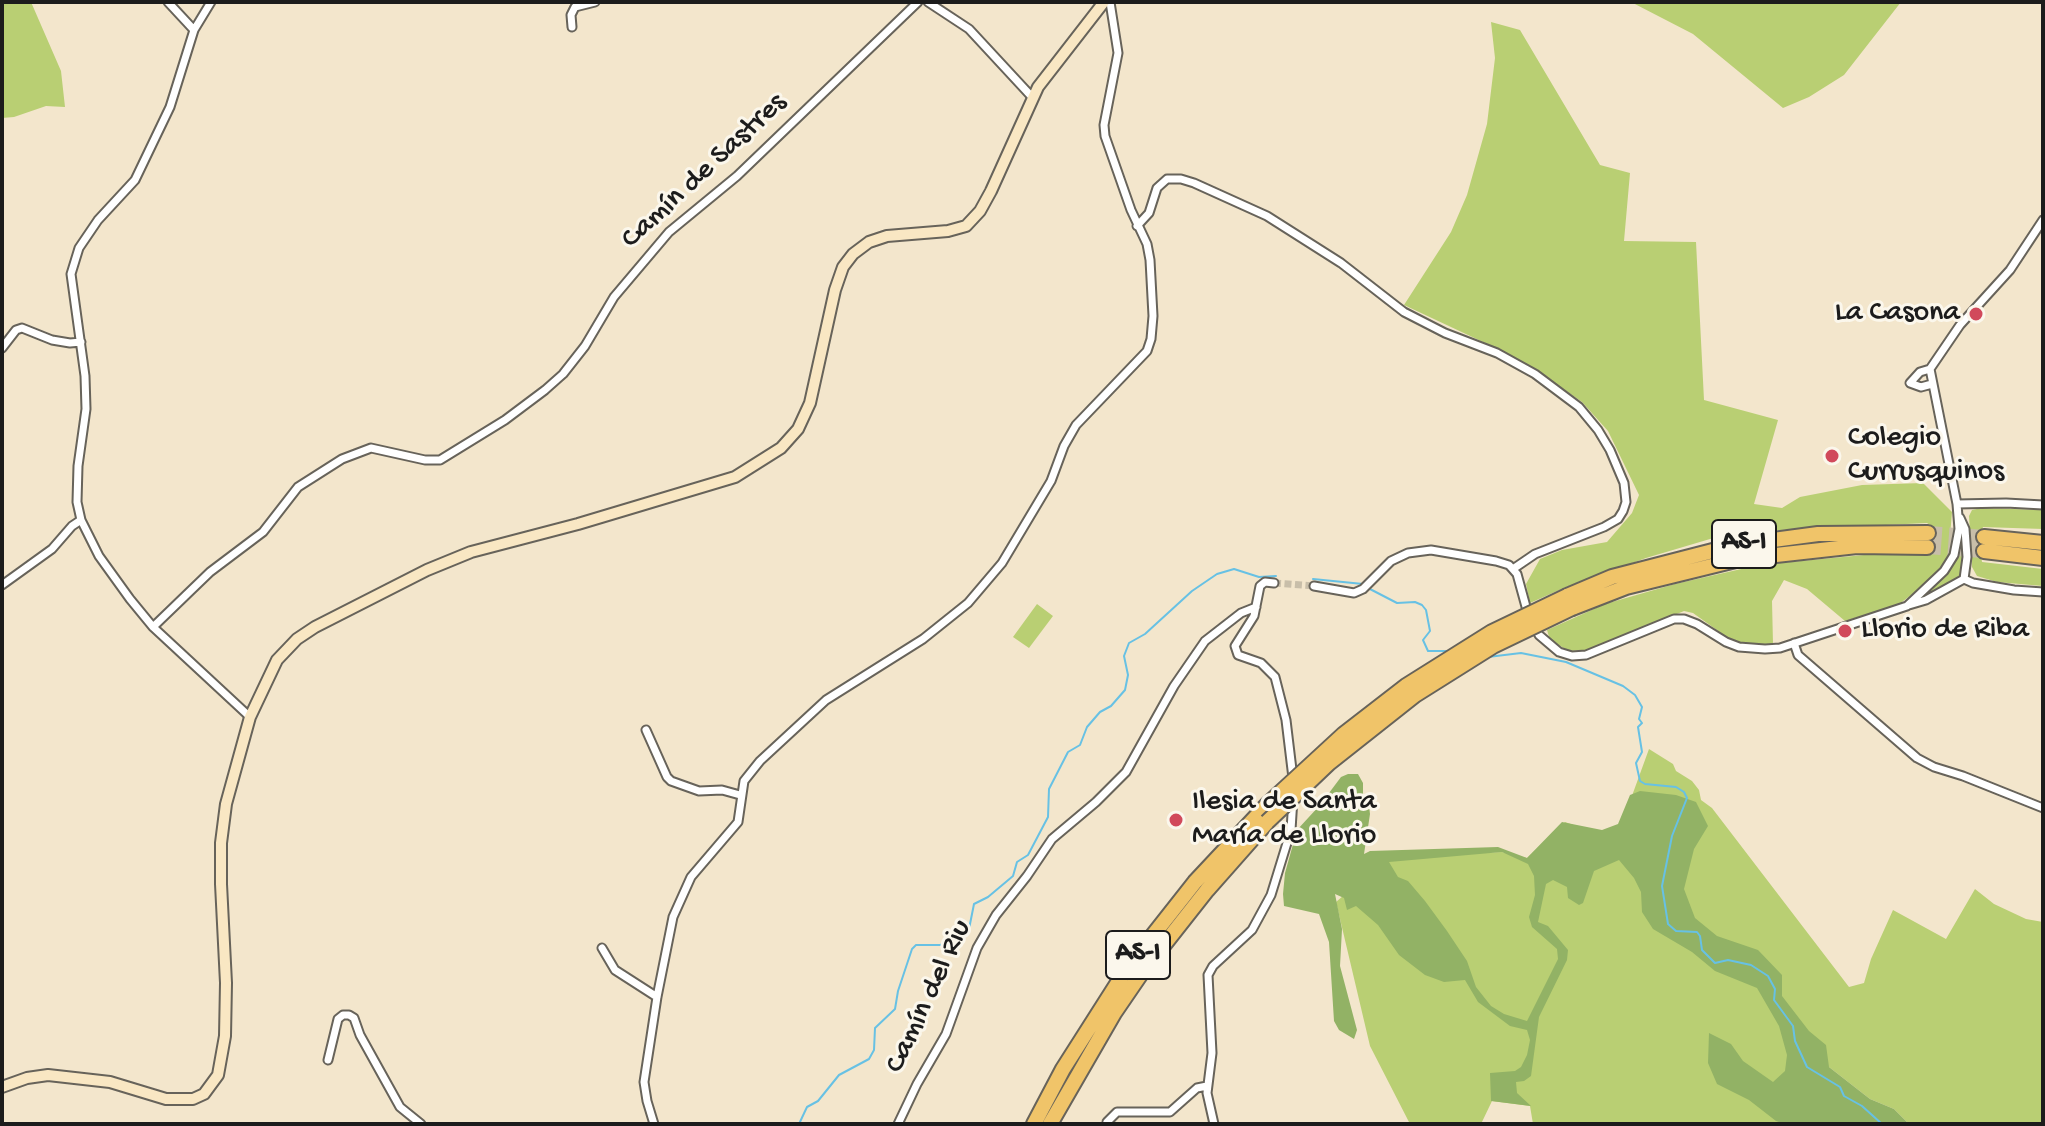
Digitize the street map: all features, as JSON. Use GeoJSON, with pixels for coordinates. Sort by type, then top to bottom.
{"type":"FeatureCollection","features":[{"type":"Feature","properties":{"kind":"highway","name":"AS-I"},"geometry":{"type":"LineString","coordinates":[[1034,1124],[1063,1069],[1128,967],[1195,882],[1268,804],[1344,734],[1406,686],[1492,632],[1570,602],[1740,559],[1928,540]]}},
{"type":"Feature","properties":{"kind":"highway"},"geometry":{"type":"LineString","coordinates":[[2043,543],[1984,544],[2043,558]]}},
{"type":"Feature","properties":{"kind":"highway","name":"AS-I"},"geometry":{"type":"LineString","coordinates":[[1050,1124],[1114,1013],[1140,975],[1207,890],[1267,822],[1329,763],[1415,695],[1570,602]]}},
{"type":"Feature","properties":{"kind":"street"},"geometry":{"type":"LineString","coordinates":[[168,2],[194,30]]}},
{"type":"Feature","properties":{"kind":"street"},"geometry":{"type":"LineString","coordinates":[[211,2],[194,30],[170,107],[135,180],[98,220],[79,248],[71,274],[81,342],[86,409],[78,466],[77,502],[81,520],[99,556],[153,627],[250,717]]}},
{"type":"Feature","properties":{"kind":"street"},"geometry":{"type":"LineString","coordinates":[[572,27],[571,15],[575,7],[595,2]]}},
{"type":"Feature","properties":{"kind":"street","name":"Camín de Sastres"},"geometry":{"type":"LineString","coordinates":[[153,627],[210,572],[263,532],[298,487],[342,459],[371,448],[425,460],[440,460],[505,420],[545,390],[563,374],[585,346],[614,297],[669,232],[737,176],[918,2]]}},
{"type":"Feature","properties":{"kind":"street"},"geometry":{"type":"LineString","coordinates":[[928,2],[969,29],[1032,97]]}},
{"type":"Feature","properties":{"kind":"street"},"geometry":{"type":"LineString","coordinates":[[2,1087],[48,1075],[79,1077],[180,1101],[193,1099],[212,1085],[223,1057],[225,1036],[221,843],[226,804],[250,717],[277,660],[297,639],[315,627],[427,570],[471,552],[735,477],[781,448],[798,429],[810,403],[835,290],[848,260],[869,242],[887,236],[948,231],[966,226],[980,211],[991,191],[1032,97],[1048,70],[1104,2]]}},
{"type":"Feature","properties":{"kind":"street"},"geometry":{"type":"LineString","coordinates":[[654,1124],[644,1082],[673,917],[691,877],[738,822],[740,795],[750,772],[798,723],[826,700],[957,614],[996,572],[1051,481],[1076,425],[1147,351],[1153,316],[1147,244],[1137,226],[1105,136],[1104,125],[1118,53],[1110,2]]}},
{"type":"Feature","properties":{"kind":"street"},"geometry":{"type":"LineString","coordinates":[[1137,226],[1149,213],[1161,183],[1172,178],[1181,179],[1251,207],[1341,263],[1404,312],[1445,333],[1497,353],[1560,391],[1592,422],[1615,461],[1626,494],[1623,511],[1618,519],[1604,527],[1535,554],[1513,569]]}},
{"type":"Feature","properties":{"kind":"street"},"geometry":{"type":"LineString","coordinates":[[1932,384],[1921,387],[1910,383],[1920,372],[1930,369],[1960,325],[2010,270],[2043,220]]}},
{"type":"Feature","properties":{"kind":"street"},"geometry":{"type":"LineString","coordinates":[[2,348],[16,330],[22,328],[52,340],[81,342]]}},
{"type":"Feature","properties":{"kind":"street"},"geometry":{"type":"LineString","coordinates":[[1930,369],[1958,509],[1965,529],[1967,557],[1964,579]]}},
{"type":"Feature","properties":{"kind":"street"},"geometry":{"type":"LineString","coordinates":[[1958,509],[2006,503],[2043,505]]}},
{"type":"Feature","properties":{"kind":"street"},"geometry":{"type":"LineString","coordinates":[[1907,606],[1944,571],[1954,555],[1959,529],[1958,509]]}},
{"type":"Feature","properties":{"kind":"street"},"geometry":{"type":"LineString","coordinates":[[2,585],[52,549],[81,520]]}},
{"type":"Feature","properties":{"kind":"street"},"geometry":{"type":"LineString","coordinates":[[1314,586],[1346,592],[1365,586],[1391,561],[1420,550],[1496,561],[1517,574],[1530,621],[1539,635],[1559,652],[1572,656],[1586,655],[1674,619],[1697,624],[1739,647],[1765,649],[1794,643],[1926,600],[1964,579]]}},
{"type":"Feature","properties":{"kind":"street"},"geometry":{"type":"LineString","coordinates":[[1964,579],[2014,590],[2043,592]]}},
{"type":"Feature","properties":{"kind":"street"},"geometry":{"type":"LineString","coordinates":[[1214,1124],[1207,1086],[1212,1045],[1208,975],[1213,966],[1258,921],[1282,863],[1294,810],[1286,720],[1275,677],[1265,665],[1238,655],[1235,646],[1252,621],[1260,586],[1265,582],[1274,583]]}},
{"type":"Feature","properties":{"kind":"street","name":"Camín del Riu"},"geometry":{"type":"LineString","coordinates":[[898,1124],[946,1034],[977,948],[996,915],[1052,839],[1126,772],[1174,686],[1205,641],[1241,613],[1256,607]]}},
{"type":"Feature","properties":{"kind":"street"},"geometry":{"type":"LineString","coordinates":[[1794,643],[1798,655],[1917,758],[2043,808]]}},
{"type":"Feature","properties":{"kind":"street"},"geometry":{"type":"LineString","coordinates":[[646,730],[671,781],[699,791],[722,790],[740,795]]}},
{"type":"Feature","properties":{"kind":"street"},"geometry":{"type":"LineString","coordinates":[[602,948],[615,970],[657,997]]}},
{"type":"Feature","properties":{"kind":"street"},"geometry":{"type":"LineString","coordinates":[[328,1060],[338,1019],[349,1015],[354,1018],[360,1035],[400,1107],[421,1124]]}},
{"type":"Feature","properties":{"kind":"street"},"geometry":{"type":"LineString","coordinates":[[1107,1122],[1117,1112],[1170,1112],[1197,1088],[1207,1086]]}},
{"type":"Feature","properties":{"kind":"green space"},"geometry":{"type":"Polygon","coordinates":[[[2,2],[31,2],[61,71],[65,107],[46,106],[2,118],[2,2]]]}},
{"type":"Feature","properties":{"kind":"green space"},"geometry":{"type":"Polygon","coordinates":[[[1631,2],[1901,2],[1844,75],[1809,97],[1783,108],[1693,34],[1631,2]]]}},
{"type":"Feature","properties":{"kind":"green space"},"geometry":{"type":"Polygon","coordinates":[[[1491,22],[1520,30],[1600,165],[1630,173],[1624,241],[1696,242],[1704,400],[1778,420],[1754,504],[1782,508],[1800,497],[1862,485],[1923,483],[1952,512],[1948,560],[1898,605],[1845,621],[1807,589],[1784,580],[1772,601],[1773,644],[1743,644],[1728,638],[1693,613],[1684,611],[1591,650],[1569,651],[1550,640],[1547,630],[1605,604],[1759,565],[1864,555],[1926,555],[1929,552],[1930,525],[1760,531],[1710,539],[1646,558],[1530,603],[1526,584],[1540,559],[1562,550],[1607,542],[1632,513],[1639,495],[1608,431],[1582,402],[1539,372],[1404,305],[1451,232],[1467,195],[1487,124],[1495,58],[1491,22]]]}},
{"type":"Feature","properties":{"kind":"green space"},"geometry":{"type":"Polygon","coordinates":[[[1972,510],[2043,510],[2043,529],[1983,527],[1980,549],[1982,562],[2043,569],[2043,586],[1997,582],[1977,576],[1972,567],[1969,516],[1972,510]]]}},
{"type":"Feature","properties":{"kind":"green space"},"geometry":{"type":"Polygon","coordinates":[[[1962,542],[1964,561],[1961,574],[1954,581],[1921,598],[1953,566],[1962,542]]]}},
{"type":"Feature","properties":{"kind":"green space"},"geometry":{"type":"Polygon","coordinates":[[[1037,604],[1053,616],[1029,648],[1013,637],[1037,604]]]}},
{"type":"Feature","properties":{"kind":"green space"},"geometry":{"type":"Polygon","coordinates":[[[1649,749],[1692,781],[1699,790],[1701,800],[1712,808],[1849,987],[1864,983],[1893,910],[1946,939],[1975,889],[1994,904],[2026,919],[2043,922],[2043,1124],[1909,1124],[1894,1109],[1870,1099],[1829,1067],[1787,1124],[1533,1124],[1530,1106],[1492,1101],[1481,1124],[1410,1124],[1370,1046],[1336,902],[1388,857],[1502,852],[1527,858],[1565,822],[1602,835],[1621,826],[1649,749]]]}},
{"type":"Feature","properties":{"kind":"green space"},"geometry":{"type":"Polygon","coordinates":[[[1358,774],[1363,783],[1363,795],[1370,814],[1364,854],[1370,851],[1498,847],[1527,858],[1562,822],[1602,830],[1618,824],[1630,795],[1640,791],[1676,795],[1696,802],[1708,826],[1694,849],[1684,889],[1695,918],[1717,936],[1758,950],[1782,975],[1782,996],[1809,1031],[1826,1045],[1829,1067],[1870,1099],[1894,1109],[1909,1124],[1785,1124],[1776,1121],[1749,1100],[1717,1084],[1708,1063],[1709,1033],[1731,1044],[1743,1061],[1773,1082],[1785,1071],[1787,1055],[1779,1026],[1757,988],[1715,971],[1692,952],[1653,929],[1642,912],[1641,892],[1619,860],[1594,871],[1583,903],[1579,905],[1568,898],[1567,887],[1553,880],[1546,884],[1538,922],[1548,926],[1568,950],[1567,960],[1539,1017],[1531,1076],[1516,1082],[1517,1093],[1531,1106],[1491,1101],[1490,1073],[1515,1071],[1521,1067],[1530,1040],[1527,1030],[1510,1026],[1478,1002],[1465,980],[1444,982],[1425,975],[1399,955],[1378,925],[1356,906],[1347,910],[1344,898],[1335,894],[1342,929],[1340,966],[1357,1030],[1354,1039],[1339,1030],[1334,1021],[1329,942],[1319,914],[1284,906],[1283,894],[1285,873],[1297,830],[1341,777],[1358,774]],[[1502,852],[1389,862],[1398,877],[1408,881],[1447,931],[1467,961],[1476,987],[1491,1006],[1527,1021],[1558,959],[1557,949],[1532,927],[1529,917],[1535,895],[1534,876],[1528,864],[1502,852]]]}},
{"type":"Feature","properties":{"kind":"waterway"},"geometry":{"type":"LineString","coordinates":[[799,1124],[807,1107],[818,1101],[839,1075],[869,1059],[874,1050],[875,1028],[895,1009],[912,949],[916,945],[940,945],[953,941],[969,929],[974,904],[988,897],[1013,876],[1017,862],[1028,855],[1048,817],[1049,789],[1068,752],[1080,745],[1087,727],[1125,690],[1128,675],[1124,656],[1129,643],[1145,634],[1192,591],[1217,574],[1234,569],[1259,577],[1276,576]]}},
{"type":"Feature","properties":{"kind":"waterway"},"geometry":{"type":"LineString","coordinates":[[1313,579],[1363,584]]}},
{"type":"Feature","properties":{"kind":"waterway"},"geometry":{"type":"LineString","coordinates":[[1368,588],[1397,603],[1415,602],[1422,605],[1430,631],[1423,640],[1428,651],[1448,651]]}},
{"type":"Feature","properties":{"kind":"waterway"},"geometry":{"type":"LineString","coordinates":[[1488,657],[1521,653],[1566,662],[1623,686],[1635,695],[1642,707],[1639,719],[1642,723],[1638,727],[1642,752],[1636,763],[1640,781],[1676,787],[1687,798],[1672,836],[1662,886],[1668,924],[1676,931],[1697,932],[1702,950],[1715,963],[1728,960],[1751,965],[1768,976],[1775,989],[1774,1000],[1793,1026],[1795,1041],[1807,1067],[1840,1087],[1844,1096],[1862,1106],[1882,1124]]}},
{"type":"Feature","properties":{"kind":"tunnel"},"geometry":{"type":"LineString","coordinates":[[1928,533],[1984,537]]}},
{"type":"Feature","properties":{"kind":"tunnel"},"geometry":{"type":"LineString","coordinates":[[1927,547],[1984,551]]}},
{"type":"Feature","properties":{"kind":"tunnel"},"geometry":{"type":"LineString","coordinates":[[1274,583],[1314,586]]}},
{"type":"Feature","properties":{"kind":"place","name":"La Casona"},"geometry":{"type":"Point","coordinates":[1976,314]}},
{"type":"Feature","properties":{"kind":"place","name":"Colegio Currusquinos"},"geometry":{"type":"Point","coordinates":[1832,456]}},
{"type":"Feature","properties":{"kind":"place","name":"Llorio de Riba"},"geometry":{"type":"Point","coordinates":[1845,631]}},
{"type":"Feature","properties":{"kind":"place","name":"Ilesia de Santa María de Llorio"},"geometry":{"type":"Point","coordinates":[1176,820]}}]}
